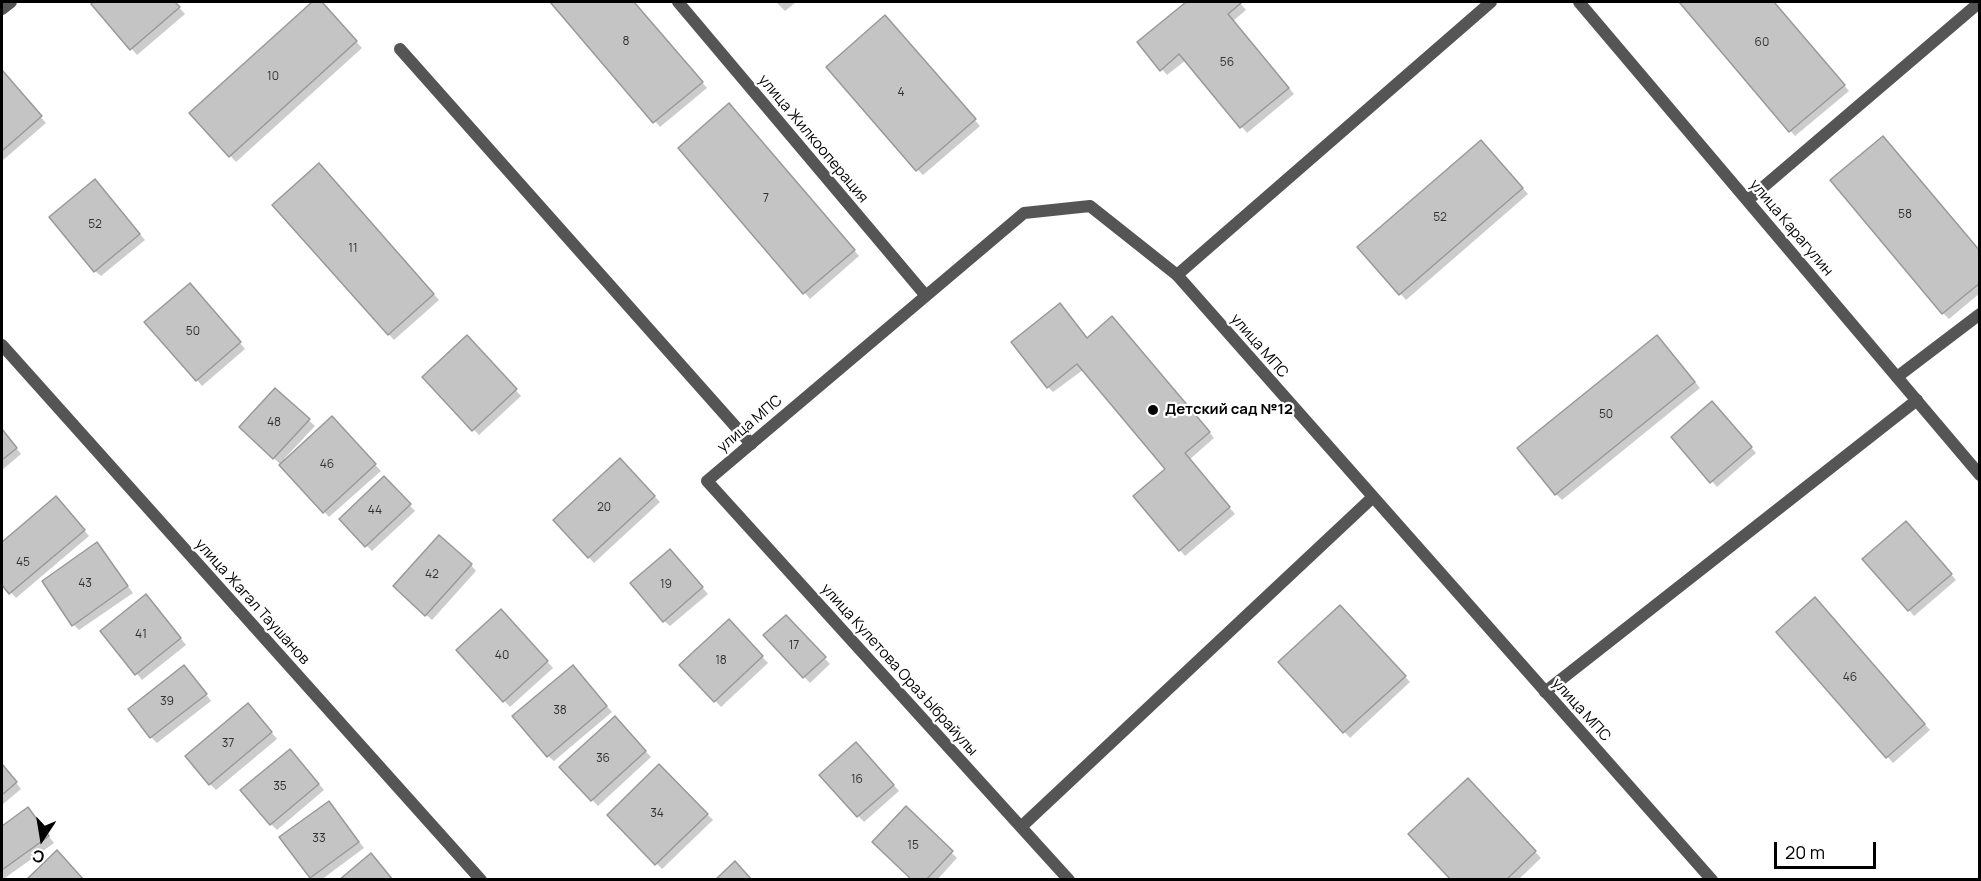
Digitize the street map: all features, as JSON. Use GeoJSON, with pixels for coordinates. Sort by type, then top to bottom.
{"type":"FeatureCollection","features":[{"type":"Feature","properties":{"kind":"street"},"geometry":{"type":"LineString","coordinates":[[2,9],[11,2]]}},
{"type":"Feature","properties":{"kind":"street","name":"улица Жилкооперация"},"geometry":{"type":"LineString","coordinates":[[678,2],[926,296]]}},
{"type":"Feature","properties":{"kind":"street"},"geometry":{"type":"LineString","coordinates":[[1177,275],[1491,2]]}},
{"type":"Feature","properties":{"kind":"street"},"geometry":{"type":"LineString","coordinates":[[1748,200],[1980,2]]}},
{"type":"Feature","properties":{"kind":"street","name":"улица Карагулин"},"geometry":{"type":"LineString","coordinates":[[1585,4],[1980,475]]}},
{"type":"Feature","properties":{"kind":"street"},"geometry":{"type":"LineString","coordinates":[[400,49],[751,444]]}},
{"type":"Feature","properties":{"kind":"street","name":"улица МПС"},"geometry":{"type":"LineString","coordinates":[[707,480],[1024,213],[1090,206],[1177,275],[1712,879]]}},
{"type":"Feature","properties":{"kind":"street"},"geometry":{"type":"LineString","coordinates":[[1897,377],[1980,314]]}},
{"type":"Feature","properties":{"kind":"street","name":"улица Жагал Таушанов"},"geometry":{"type":"LineString","coordinates":[[2,345],[481,879]]}},
{"type":"Feature","properties":{"kind":"street"},"geometry":{"type":"LineString","coordinates":[[1545,692],[1917,400]]}},
{"type":"Feature","properties":{"kind":"street","name":"улица Кулетова Ораз Ыбрайулы"},"geometry":{"type":"LineString","coordinates":[[707,480],[1069,879]]}},
{"type":"Feature","properties":{"kind":"street"},"geometry":{"type":"LineString","coordinates":[[1021,827],[1373,497]]}},
{"type":"Feature","properties":{"kind":"building"},"geometry":{"type":"Polygon","coordinates":[[[93,2],[175,2],[180,7],[130,50],[91,4],[93,2]]]}},
{"type":"Feature","properties":{"kind":"building"},"geometry":{"type":"Polygon","coordinates":[[[312,2],[322,2],[357,41],[229,157],[189,113],[312,2]]]}},
{"type":"Feature","properties":{"kind":"building"},"geometry":{"type":"Polygon","coordinates":[[[550,2],[634,2],[703,82],[653,123],[550,2]]]}},
{"type":"Feature","properties":{"kind":"building"},"geometry":{"type":"Polygon","coordinates":[[[1186,2],[1240,2],[1228,14],[1289,88],[1240,128],[1179,54],[1160,71],[1137,42],[1186,2]]]}},
{"type":"Feature","properties":{"kind":"building"},"geometry":{"type":"Polygon","coordinates":[[[1679,2],[1774,2],[1845,85],[1789,132],[1679,2]]]}},
{"type":"Feature","properties":{"kind":"building"},"geometry":{"type":"Polygon","coordinates":[[[885,15],[976,119],[916,171],[826,67],[885,15]]]}},
{"type":"Feature","properties":{"kind":"building"},"geometry":{"type":"Polygon","coordinates":[[[2,70],[42,116],[2,151],[2,70]]]}},
{"type":"Feature","properties":{"kind":"building"},"geometry":{"type":"Polygon","coordinates":[[[729,103],[855,250],[803,294],[678,148],[729,103]]]}},
{"type":"Feature","properties":{"kind":"building"},"geometry":{"type":"Polygon","coordinates":[[[1883,136],[1980,251],[1980,283],[1942,314],[1830,180],[1883,136]]]}},
{"type":"Feature","properties":{"kind":"building"},"geometry":{"type":"Polygon","coordinates":[[[1481,140],[1523,188],[1399,295],[1357,247],[1481,140]]]}},
{"type":"Feature","properties":{"kind":"building"},"geometry":{"type":"Polygon","coordinates":[[[319,163],[434,294],[388,335],[272,205],[319,163]]]}},
{"type":"Feature","properties":{"kind":"building"},"geometry":{"type":"Polygon","coordinates":[[[95,179],[140,234],[94,272],[49,217],[95,179]]]}},
{"type":"Feature","properties":{"kind":"building"},"geometry":{"type":"Polygon","coordinates":[[[190,283],[241,342],[196,381],[144,322],[190,283]]]}},
{"type":"Feature","properties":{"kind":"building","name":"Детский сад №12"},"geometry":{"type":"Polygon","coordinates":[[[1060,303],[1087,338],[1112,316],[1210,432],[1185,453],[1230,507],[1179,551],[1133,496],[1165,469],[1077,364],[1047,388],[1011,342],[1060,303]]]}},
{"type":"Feature","properties":{"kind":"building"},"geometry":{"type":"Polygon","coordinates":[[[467,335],[517,389],[472,431],[422,377],[467,335]]]}},
{"type":"Feature","properties":{"kind":"building"},"geometry":{"type":"Polygon","coordinates":[[[1657,335],[1695,382],[1555,495],[1517,448],[1657,335]]]}},
{"type":"Feature","properties":{"kind":"building"},"geometry":{"type":"Polygon","coordinates":[[[275,388],[310,419],[273,459],[239,427],[275,388]]]}},
{"type":"Feature","properties":{"kind":"building"},"geometry":{"type":"Polygon","coordinates":[[[1712,401],[1752,447],[1710,483],[1671,437],[1712,401]]]}},
{"type":"Feature","properties":{"kind":"building"},"geometry":{"type":"Polygon","coordinates":[[[332,416],[376,464],[323,513],[279,465],[332,416]]]}},
{"type":"Feature","properties":{"kind":"building"},"geometry":{"type":"Polygon","coordinates":[[[2,429],[17,448],[2,460],[2,429]]]}},
{"type":"Feature","properties":{"kind":"building"},"geometry":{"type":"Polygon","coordinates":[[[620,458],[655,496],[588,558],[553,520],[620,458]]]}},
{"type":"Feature","properties":{"kind":"building"},"geometry":{"type":"Polygon","coordinates":[[[384,476],[411,504],[365,547],[339,519],[384,476]]]}},
{"type":"Feature","properties":{"kind":"building"},"geometry":{"type":"Polygon","coordinates":[[[56,496],[85,530],[9,594],[2,585],[2,542],[56,496]]]}},
{"type":"Feature","properties":{"kind":"building"},"geometry":{"type":"Polygon","coordinates":[[[1906,521],[1952,574],[1908,611],[1862,559],[1906,521]]]}},
{"type":"Feature","properties":{"kind":"building"},"geometry":{"type":"Polygon","coordinates":[[[439,535],[472,564],[425,616],[393,586],[439,535]]]}},
{"type":"Feature","properties":{"kind":"building"},"geometry":{"type":"Polygon","coordinates":[[[97,542],[128,586],[72,626],[42,581],[97,542]]]}},
{"type":"Feature","properties":{"kind":"building"},"geometry":{"type":"Polygon","coordinates":[[[670,549],[703,587],[663,622],[630,583],[670,549]]]}},
{"type":"Feature","properties":{"kind":"building"},"geometry":{"type":"Polygon","coordinates":[[[146,594],[181,638],[135,675],[100,631],[146,594]]]}},
{"type":"Feature","properties":{"kind":"building"},"geometry":{"type":"Polygon","coordinates":[[[1815,597],[1925,724],[1886,758],[1776,632],[1815,597]]]}},
{"type":"Feature","properties":{"kind":"building"},"geometry":{"type":"Polygon","coordinates":[[[1340,605],[1406,676],[1343,733],[1278,662],[1340,605]]]}},
{"type":"Feature","properties":{"kind":"building"},"geometry":{"type":"Polygon","coordinates":[[[501,609],[548,661],[503,702],[456,650],[501,609]]]}},
{"type":"Feature","properties":{"kind":"building"},"geometry":{"type":"Polygon","coordinates":[[[786,615],[826,657],[803,678],[763,635],[786,615]]]}},
{"type":"Feature","properties":{"kind":"building"},"geometry":{"type":"Polygon","coordinates":[[[729,619],[763,656],[714,702],[679,665],[729,619]]]}},
{"type":"Feature","properties":{"kind":"building"},"geometry":{"type":"Polygon","coordinates":[[[184,665],[207,694],[150,738],[128,709],[184,665]]]}},
{"type":"Feature","properties":{"kind":"building"},"geometry":{"type":"Polygon","coordinates":[[[573,665],[607,706],[547,757],[512,716],[573,665]]]}},
{"type":"Feature","properties":{"kind":"building"},"geometry":{"type":"Polygon","coordinates":[[[248,703],[272,732],[209,785],[185,756],[248,703]]]}},
{"type":"Feature","properties":{"kind":"building"},"geometry":{"type":"Polygon","coordinates":[[[615,716],[646,751],[591,801],[559,767],[615,716]]]}},
{"type":"Feature","properties":{"kind":"building"},"geometry":{"type":"Polygon","coordinates":[[[856,742],[894,785],[857,817],[819,775],[856,742]]]}},
{"type":"Feature","properties":{"kind":"building"},"geometry":{"type":"Polygon","coordinates":[[[290,749],[319,784],[270,825],[240,790],[290,749]]]}},
{"type":"Feature","properties":{"kind":"building"},"geometry":{"type":"Polygon","coordinates":[[[2,764],[17,782],[2,795],[2,764]]]}},
{"type":"Feature","properties":{"kind":"building"},"geometry":{"type":"Polygon","coordinates":[[[659,764],[708,814],[655,865],[607,815],[659,764]]]}},
{"type":"Feature","properties":{"kind":"building"},"geometry":{"type":"Polygon","coordinates":[[[1468,778],[1536,851],[1506,880],[1451,880],[1408,834],[1468,778]]]}},
{"type":"Feature","properties":{"kind":"building"},"geometry":{"type":"Polygon","coordinates":[[[329,801],[359,842],[310,878],[279,837],[329,801]]]}},
{"type":"Feature","properties":{"kind":"building"},"geometry":{"type":"Polygon","coordinates":[[[906,806],[953,851],[926,880],[912,880],[872,842],[906,806]]]}},
{"type":"Feature","properties":{"kind":"building"},"geometry":{"type":"Polygon","coordinates":[[[28,807],[49,836],[2,870],[2,826],[28,807]]]}},
{"type":"Feature","properties":{"kind":"building"},"geometry":{"type":"Polygon","coordinates":[[[57,850],[84,880],[26,880],[57,850]]]}},
{"type":"Feature","properties":{"kind":"building"},"geometry":{"type":"Polygon","coordinates":[[[371,853],[393,880],[339,880],[371,853]]]}},
{"type":"Feature","properties":{"kind":"building"},"geometry":{"type":"Polygon","coordinates":[[[735,861],[752,880],[715,880],[735,861]]]}},
{"type":"Feature","properties":{"kind":"place","name":"Детский сад №12"},"geometry":{"type":"Point","coordinates":[1153,410]}}]}
